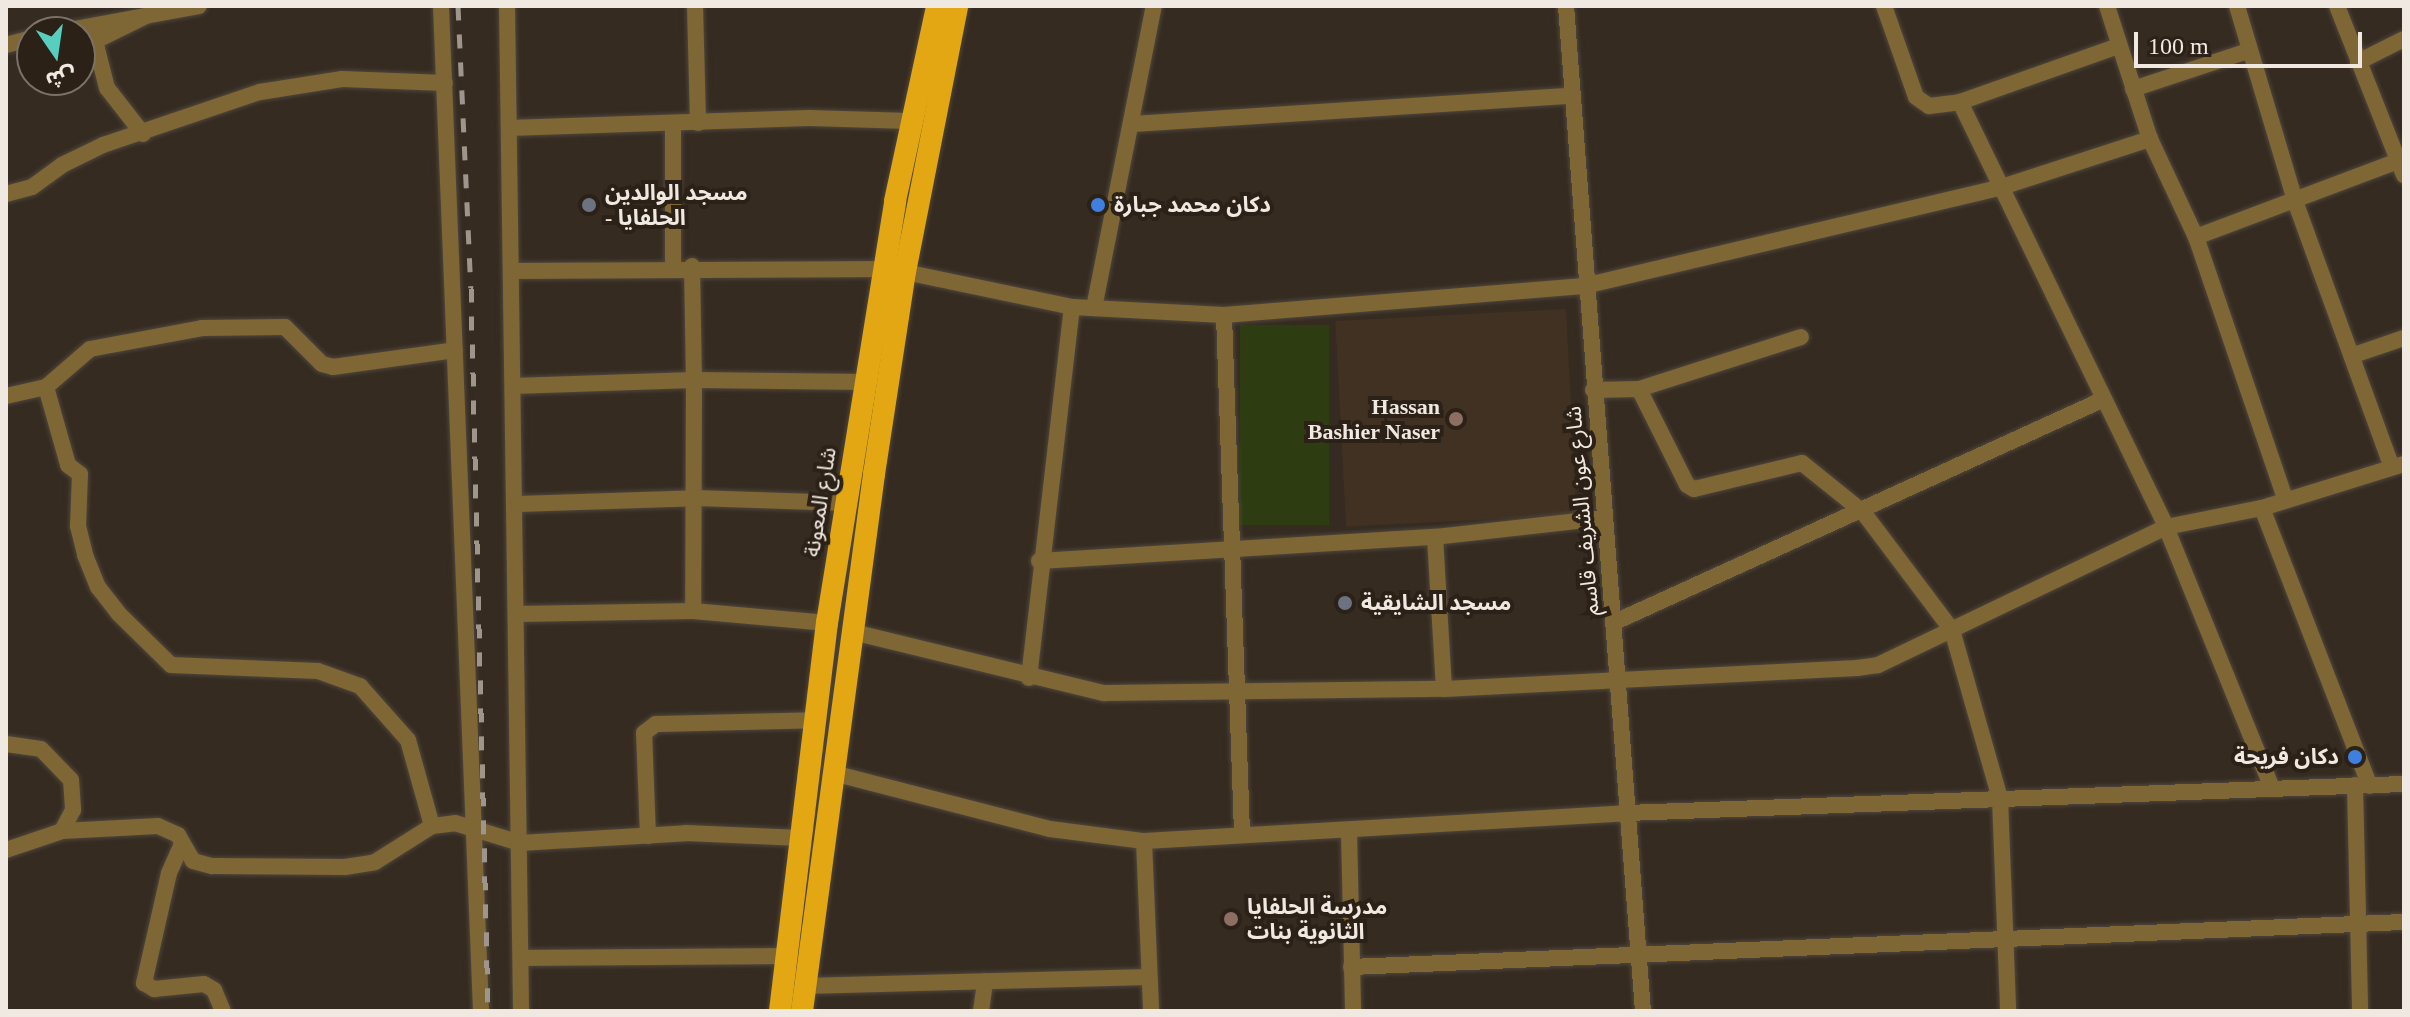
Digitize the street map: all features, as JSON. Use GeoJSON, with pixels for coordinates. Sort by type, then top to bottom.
{"type":"FeatureCollection","features":[{"type":"Feature","properties":{"kind":"highway","name":"شارع المعونة"},"geometry":{"type":"LineString","coordinates":[[802,1011],[853,632],[910,121],[937,6]]}},
{"type":"Feature","properties":{"kind":"highway","name":"شارع المعونة"},"geometry":{"type":"LineString","coordinates":[[780,1011],[827,623],[865,382],[895,270],[957,6]]}},
{"type":"Feature","properties":{"kind":"street"},"geometry":{"type":"LineString","coordinates":[[96,24],[156,11],[199,6]]}},
{"type":"Feature","properties":{"kind":"street"},"geometry":{"type":"LineString","coordinates":[[441,6],[481,1011]]}},
{"type":"Feature","properties":{"kind":"street"},"geometry":{"type":"LineString","coordinates":[[507,6],[518,504],[521,1011]]}},
{"type":"Feature","properties":{"kind":"street"},"geometry":{"type":"LineString","coordinates":[[695,6],[698,123]]}},
{"type":"Feature","properties":{"kind":"street"},"geometry":{"type":"LineString","coordinates":[[1094,308],[1154,6]]}},
{"type":"Feature","properties":{"kind":"street","name":"شارع عون الشريف قاسم"},"geometry":{"type":"LineString","coordinates":[[1566,6],[1584,286],[1620,679],[1627,813],[1642,951],[1643,1011]]}},
{"type":"Feature","properties":{"kind":"street"},"geometry":{"type":"LineString","coordinates":[[1884,6],[1920,104],[1960,102],[2118,46]]}},
{"type":"Feature","properties":{"kind":"street"},"geometry":{"type":"LineString","coordinates":[[2107,6],[2150,139],[2196,237],[2285,499]]}},
{"type":"Feature","properties":{"kind":"street"},"geometry":{"type":"LineString","coordinates":[[853,632],[1089,692],[1444,689],[1857,668],[1878,665],[2166,527],[2262,508],[2398,466],[2295,201],[2237,6]]}},
{"type":"Feature","properties":{"kind":"street"},"geometry":{"type":"LineString","coordinates":[[2196,237],[2402,165],[2337,6]]}},
{"type":"Feature","properties":{"kind":"street"},"geometry":{"type":"LineString","coordinates":[[143,134],[107,88],[95,41],[156,11]]}},
{"type":"Feature","properties":{"kind":"street"},"geometry":{"type":"LineString","coordinates":[[2358,62],[2404,39]]}},
{"type":"Feature","properties":{"kind":"street"},"geometry":{"type":"LineString","coordinates":[[2133,89],[2248,51]]}},
{"type":"Feature","properties":{"kind":"street"},"geometry":{"type":"LineString","coordinates":[[6,194],[32,187],[62,165],[103,145],[287,87],[342,79],[445,83]]}},
{"type":"Feature","properties":{"kind":"street"},"geometry":{"type":"LineString","coordinates":[[1133,124],[1570,96]]}},
{"type":"Feature","properties":{"kind":"street"},"geometry":{"type":"LineString","coordinates":[[1960,102],[1999,188],[2166,527],[2272,788]]}},
{"type":"Feature","properties":{"kind":"street"},"geometry":{"type":"LineString","coordinates":[[509,128],[673,125],[809,118],[910,121]]}},
{"type":"Feature","properties":{"kind":"street"},"geometry":{"type":"LineString","coordinates":[[673,125],[673,266]]}},
{"type":"Feature","properties":{"kind":"street"},"geometry":{"type":"LineString","coordinates":[[513,271],[673,266],[895,270],[1072,307],[1224,315],[1584,286],[1999,188],[2150,139]]}},
{"type":"Feature","properties":{"kind":"street"},"geometry":{"type":"LineString","coordinates":[[692,266],[693,611]]}},
{"type":"Feature","properties":{"kind":"street"},"geometry":{"type":"LineString","coordinates":[[1029,678],[1039,561],[1072,307]]}},
{"type":"Feature","properties":{"kind":"street"},"geometry":{"type":"LineString","coordinates":[[1224,315],[1242,834]]}},
{"type":"Feature","properties":{"kind":"street"},"geometry":{"type":"LineString","coordinates":[[6,396],[46,387],[90,349],[224,326],[285,327],[322,364],[333,367],[455,350]]}},
{"type":"Feature","properties":{"kind":"street"},"geometry":{"type":"LineString","coordinates":[[1593,390],[1639,389],[1801,337]]}},
{"type":"Feature","properties":{"kind":"street"},"geometry":{"type":"LineString","coordinates":[[2354,355],[2404,338]]}},
{"type":"Feature","properties":{"kind":"street"},"geometry":{"type":"LineString","coordinates":[[513,386],[694,380],[865,382]]}},
{"type":"Feature","properties":{"kind":"street"},"geometry":{"type":"LineString","coordinates":[[46,387],[68,465],[80,474],[78,526],[85,555],[98,587],[118,613],[171,665],[318,671],[360,686],[408,740],[432,826]]}},
{"type":"Feature","properties":{"kind":"street"},"geometry":{"type":"LineString","coordinates":[[1639,389],[1694,489],[1802,463],[1863,512],[1952,630],[2000,798],[2008,1011]]}},
{"type":"Feature","properties":{"kind":"street"},"geometry":{"type":"LineString","coordinates":[[1615,622],[1863,512],[2104,399]]}},
{"type":"Feature","properties":{"kind":"street"},"geometry":{"type":"LineString","coordinates":[[518,504],[695,498],[846,503]]}},
{"type":"Feature","properties":{"kind":"street"},"geometry":{"type":"LineString","coordinates":[[2262,508],[2362,786],[2356,924],[2360,1011]]}},
{"type":"Feature","properties":{"kind":"street"},"geometry":{"type":"LineString","coordinates":[[1039,561],[1435,537],[1604,518]]}},
{"type":"Feature","properties":{"kind":"street"},"geometry":{"type":"LineString","coordinates":[[1435,537],[1444,689]]}},
{"type":"Feature","properties":{"kind":"street"},"geometry":{"type":"LineString","coordinates":[[517,614],[693,611],[827,623]]}},
{"type":"Feature","properties":{"kind":"street"},"geometry":{"type":"LineString","coordinates":[[648,836],[644,733],[656,724],[816,720]]}},
{"type":"Feature","properties":{"kind":"street"},"geometry":{"type":"LineString","coordinates":[[6,744],[41,749],[71,780],[73,810],[62,831]]}},
{"type":"Feature","properties":{"kind":"street"},"geometry":{"type":"LineString","coordinates":[[833,773],[1050,829],[1144,841],[1627,813],[2404,784]]}},
{"type":"Feature","properties":{"kind":"street"},"geometry":{"type":"LineString","coordinates":[[6,850],[62,831],[158,826],[178,835],[181,846],[193,861],[212,866],[345,867],[375,862],[432,826],[455,823],[520,843],[648,836],[801,838]]}},
{"type":"Feature","properties":{"kind":"street"},"geometry":{"type":"LineString","coordinates":[[1349,831],[1353,1011]]}},
{"type":"Feature","properties":{"kind":"street"},"geometry":{"type":"LineString","coordinates":[[1144,841],[1151,1011]]}},
{"type":"Feature","properties":{"kind":"street"},"geometry":{"type":"LineString","coordinates":[[181,846],[169,873],[144,983],[154,989],[204,984],[214,990],[223,1011]]}},
{"type":"Feature","properties":{"kind":"street"},"geometry":{"type":"LineString","coordinates":[[1351,967],[1642,951],[2404,922]]}},
{"type":"Feature","properties":{"kind":"street"},"geometry":{"type":"LineString","coordinates":[[521,958],[787,956]]}},
{"type":"Feature","properties":{"kind":"street"},"geometry":{"type":"LineString","coordinates":[[804,986],[1149,977]]}},
{"type":"Feature","properties":{"kind":"street"},"geometry":{"type":"LineString","coordinates":[[981,1011],[985,981]]}},
{"type":"Feature","properties":{"kind":"shaded area","name":"Hassan Bashier Naser"},"geometry":{"type":"Polygon","coordinates":[[[1566,309],[1577,515],[1346,527],[1335,321],[1566,309]]]}},
{"type":"Feature","properties":{"kind":"green space"},"geometry":{"type":"Polygon","coordinates":[[[1240,325],[1329,325],[1329,525],[1240,525],[1240,325]]]}},
{"type":"Feature","properties":{"kind":"railway"},"geometry":{"type":"LineString","coordinates":[[458,6],[471,288],[488,1011]]}},
{"type":"Feature","properties":{"kind":"place","name":"مسجد الوالدين - الحلفايا"},"geometry":{"type":"Point","coordinates":[589,205]}},
{"type":"Feature","properties":{"kind":"place","name":"دكان محمد جبارة"},"geometry":{"type":"Point","coordinates":[1098,205]}},
{"type":"Feature","properties":{"kind":"place","name":"Hassan Bashier Naser"},"geometry":{"type":"Point","coordinates":[1456,419]}},
{"type":"Feature","properties":{"kind":"place","name":"مسجد الشايقية"},"geometry":{"type":"Point","coordinates":[1345,603]}},
{"type":"Feature","properties":{"kind":"place","name":"دكان فريحة"},"geometry":{"type":"Point","coordinates":[2355,757]}},
{"type":"Feature","properties":{"kind":"place","name":"مدرسة الحلفايا الثانوية بنات"},"geometry":{"type":"Point","coordinates":[1231,919]}}]}
